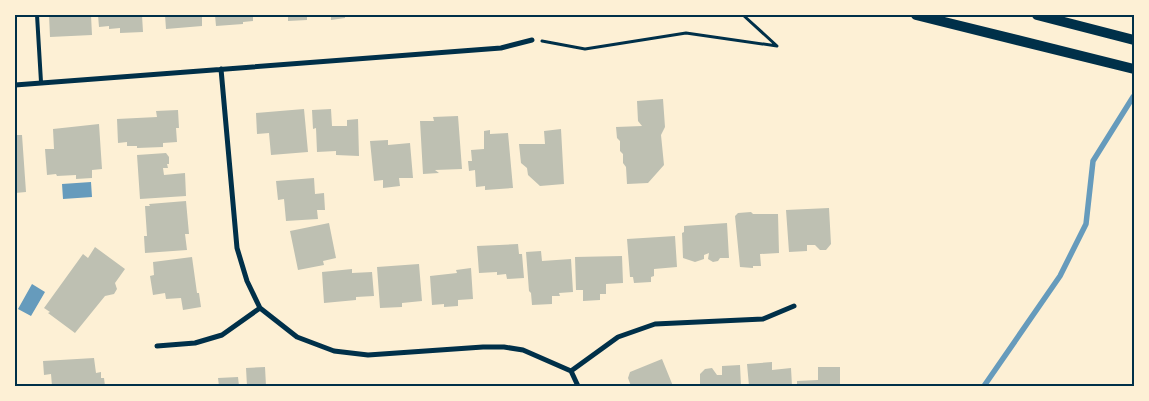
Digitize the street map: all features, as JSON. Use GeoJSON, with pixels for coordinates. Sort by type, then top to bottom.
{"type":"FeatureCollection","features":[{"type":"Feature","properties":{"kind":"main road"},"geometry":{"type":"LineString","coordinates":[[916,15],[1134,69]]}},
{"type":"Feature","properties":{"kind":"main road"},"geometry":{"type":"LineString","coordinates":[[1037,15],[1134,40]]}},
{"type":"Feature","properties":{"kind":"street"},"geometry":{"type":"LineString","coordinates":[[15,85],[501,48],[532,40]]}},
{"type":"Feature","properties":{"kind":"street"},"geometry":{"type":"LineString","coordinates":[[222,69],[236,248],[247,281],[260,308],[297,337],[334,352],[368,355],[504,347],[523,350],[571,371],[578,386]]}},
{"type":"Feature","properties":{"kind":"street"},"geometry":{"type":"LineString","coordinates":[[571,371],[618,337],[655,324],[763,319],[794,306]]}},
{"type":"Feature","properties":{"kind":"street"},"geometry":{"type":"LineString","coordinates":[[157,346],[195,343],[222,335],[260,308]]}},
{"type":"Feature","properties":{"kind":"lane"},"geometry":{"type":"LineString","coordinates":[[36,15],[41,82]]}},
{"type":"Feature","properties":{"kind":"path"},"geometry":{"type":"LineString","coordinates":[[532,40],[585,49],[686,33],[777,46],[743,15]]}},
{"type":"Feature","properties":{"kind":"water"},"geometry":{"type":"Polygon","coordinates":[[[91,182],[92,197],[63,199],[62,184],[91,182]]]}},
{"type":"Feature","properties":{"kind":"water"},"geometry":{"type":"Polygon","coordinates":[[[32,284],[45,292],[31,316],[18,309],[32,284]]]}},
{"type":"Feature","properties":{"kind":"building"},"geometry":{"type":"Polygon","coordinates":[[[49,15],[91,15],[92,35],[50,37],[49,15]]]}},
{"type":"Feature","properties":{"kind":"building"},"geometry":{"type":"Polygon","coordinates":[[[98,15],[142,15],[143,32],[120,33],[120,28],[109,29],[109,26],[99,27],[98,15]]]}},
{"type":"Feature","properties":{"kind":"building"},"geometry":{"type":"Polygon","coordinates":[[[165,15],[202,15],[202,26],[166,29],[165,15]]]}},
{"type":"Feature","properties":{"kind":"building"},"geometry":{"type":"Polygon","coordinates":[[[215,15],[253,15],[253,21],[243,22],[243,24],[216,26],[215,15]]]}},
{"type":"Feature","properties":{"kind":"building"},"geometry":{"type":"Polygon","coordinates":[[[288,15],[307,15],[307,20],[288,21],[288,15]]]}},
{"type":"Feature","properties":{"kind":"building"},"geometry":{"type":"Polygon","coordinates":[[[331,15],[345,15],[345,18],[331,20],[331,15]]]}},
{"type":"Feature","properties":{"kind":"building"},"geometry":{"type":"Polygon","coordinates":[[[663,99],[665,127],[661,135],[664,165],[648,183],[627,184],[626,167],[623,163],[623,154],[620,151],[620,141],[617,138],[616,127],[642,126],[638,121],[637,101],[663,99]]]}},
{"type":"Feature","properties":{"kind":"building"},"geometry":{"type":"Polygon","coordinates":[[[304,109],[308,152],[271,155],[269,133],[257,134],[256,113],[304,109]]]}},
{"type":"Feature","properties":{"kind":"building"},"geometry":{"type":"Polygon","coordinates":[[[331,109],[332,126],[347,126],[347,120],[358,119],[359,156],[336,155],[336,151],[317,152],[316,128],[313,129],[312,110],[331,109]]]}},
{"type":"Feature","properties":{"kind":"building"},"geometry":{"type":"Polygon","coordinates":[[[178,110],[179,128],[176,128],[177,142],[163,143],[163,147],[137,148],[137,146],[127,146],[127,142],[118,143],[117,119],[157,117],[156,111],[178,110]]]}},
{"type":"Feature","properties":{"kind":"building"},"geometry":{"type":"Polygon","coordinates":[[[458,116],[462,169],[435,170],[439,173],[423,174],[420,121],[434,121],[433,117],[458,116]]]}},
{"type":"Feature","properties":{"kind":"building"},"geometry":{"type":"Polygon","coordinates":[[[99,124],[102,169],[92,170],[92,178],[76,179],[76,175],[47,175],[45,149],[54,149],[53,129],[99,124]]]}},
{"type":"Feature","properties":{"kind":"building"},"geometry":{"type":"Polygon","coordinates":[[[561,129],[564,184],[540,186],[528,175],[527,168],[521,163],[519,144],[545,144],[544,131],[561,129]]]}},
{"type":"Feature","properties":{"kind":"building"},"geometry":{"type":"Polygon","coordinates":[[[490,130],[490,134],[508,133],[513,188],[485,190],[485,186],[476,187],[475,170],[469,171],[468,161],[472,161],[471,150],[484,149],[484,131],[490,130]]]}},
{"type":"Feature","properties":{"kind":"building"},"geometry":{"type":"Polygon","coordinates":[[[15,135],[22,135],[26,192],[15,193],[15,135]]]}},
{"type":"Feature","properties":{"kind":"building"},"geometry":{"type":"Polygon","coordinates":[[[388,140],[388,145],[410,143],[413,178],[399,178],[400,186],[383,188],[383,180],[374,181],[370,141],[388,140]]]}},
{"type":"Feature","properties":{"kind":"building"},"geometry":{"type":"Polygon","coordinates":[[[166,153],[169,157],[169,164],[167,164],[168,168],[163,168],[164,175],[185,173],[186,196],[140,199],[137,155],[166,153]]]}},
{"type":"Feature","properties":{"kind":"building"},"geometry":{"type":"Polygon","coordinates":[[[314,178],[315,194],[324,193],[325,210],[317,210],[318,219],[286,221],[284,199],[278,200],[276,181],[314,178]]]}},
{"type":"Feature","properties":{"kind":"building"},"geometry":{"type":"Polygon","coordinates":[[[186,201],[189,234],[185,234],[187,250],[145,253],[144,236],[147,236],[145,206],[150,206],[149,204],[186,201]]]}},
{"type":"Feature","properties":{"kind":"building"},"geometry":{"type":"Polygon","coordinates":[[[829,208],[831,244],[826,250],[820,250],[815,245],[807,245],[807,251],[789,252],[786,210],[829,208]]]}},
{"type":"Feature","properties":{"kind":"building"},"geometry":{"type":"Polygon","coordinates":[[[751,212],[753,214],[778,214],[779,253],[760,254],[761,266],[753,266],[753,268],[740,267],[735,216],[738,213],[751,212]]]}},
{"type":"Feature","properties":{"kind":"building"},"geometry":{"type":"Polygon","coordinates":[[[329,223],[336,258],[323,261],[324,265],[298,270],[290,231],[329,223]]]}},
{"type":"Feature","properties":{"kind":"building"},"geometry":{"type":"Polygon","coordinates":[[[727,223],[729,258],[720,258],[718,261],[713,262],[708,259],[709,253],[704,255],[704,259],[695,262],[683,258],[682,233],[684,232],[684,226],[727,223]]]}},
{"type":"Feature","properties":{"kind":"building"},"geometry":{"type":"Polygon","coordinates":[[[675,236],[677,267],[654,269],[654,276],[651,277],[651,282],[634,283],[633,277],[630,277],[627,239],[675,236]]]}},
{"type":"Feature","properties":{"kind":"building"},"geometry":{"type":"Polygon","coordinates":[[[518,244],[519,254],[522,254],[524,278],[507,279],[506,274],[497,275],[497,272],[479,273],[477,246],[518,244]]]}},
{"type":"Feature","properties":{"kind":"building"},"geometry":{"type":"Polygon","coordinates":[[[95,247],[125,269],[115,283],[117,289],[114,294],[105,296],[75,333],[44,308],[83,254],[88,258],[95,247]]]}},
{"type":"Feature","properties":{"kind":"building"},"geometry":{"type":"Polygon","coordinates":[[[541,251],[542,261],[571,259],[573,292],[559,293],[560,296],[552,296],[552,304],[532,305],[526,252],[541,251]]]}},
{"type":"Feature","properties":{"kind":"building"},"geometry":{"type":"Polygon","coordinates":[[[622,256],[623,283],[606,284],[606,294],[600,294],[600,300],[583,301],[583,290],[576,290],[575,257],[622,256]]]}},
{"type":"Feature","properties":{"kind":"building"},"geometry":{"type":"Polygon","coordinates":[[[192,257],[201,307],[183,310],[181,298],[166,299],[165,293],[153,295],[150,276],[154,275],[153,262],[192,257]]]}},
{"type":"Feature","properties":{"kind":"building"},"geometry":{"type":"Polygon","coordinates":[[[419,264],[422,301],[402,303],[402,307],[380,308],[377,267],[419,264]]]}},
{"type":"Feature","properties":{"kind":"building"},"geometry":{"type":"Polygon","coordinates":[[[471,268],[473,299],[458,300],[458,306],[444,307],[444,304],[432,305],[430,276],[457,273],[456,270],[471,268]]]}},
{"type":"Feature","properties":{"kind":"building"},"geometry":{"type":"Polygon","coordinates":[[[352,269],[352,273],[372,272],[374,296],[356,297],[356,300],[324,303],[322,272],[352,269]]]}},
{"type":"Feature","properties":{"kind":"building"},"geometry":{"type":"Polygon","coordinates":[[[94,358],[96,373],[101,372],[101,378],[104,378],[105,386],[52,386],[51,374],[44,375],[43,361],[94,358]]]}},
{"type":"Feature","properties":{"kind":"building"},"geometry":{"type":"Polygon","coordinates":[[[662,359],[673,386],[631,386],[628,378],[630,372],[662,359]]]}},
{"type":"Feature","properties":{"kind":"building"},"geometry":{"type":"Polygon","coordinates":[[[772,362],[772,370],[791,368],[792,386],[749,386],[747,364],[772,362]]]}},
{"type":"Feature","properties":{"kind":"building"},"geometry":{"type":"Polygon","coordinates":[[[740,365],[741,386],[700,386],[700,374],[705,369],[712,368],[717,375],[722,375],[722,366],[740,365]]]}},
{"type":"Feature","properties":{"kind":"building"},"geometry":{"type":"Polygon","coordinates":[[[265,367],[266,386],[247,386],[246,368],[265,367]]]}},
{"type":"Feature","properties":{"kind":"building"},"geometry":{"type":"Polygon","coordinates":[[[818,367],[840,367],[840,386],[797,386],[797,381],[818,380],[818,367]]]}},
{"type":"Feature","properties":{"kind":"building"},"geometry":{"type":"Polygon","coordinates":[[[238,377],[239,386],[219,386],[218,378],[238,377]]]}},
{"type":"Feature","properties":{"kind":"waterway"},"geometry":{"type":"LineString","coordinates":[[984,386],[1060,276],[1086,224],[1093,161],[1133,97]]}}]}
